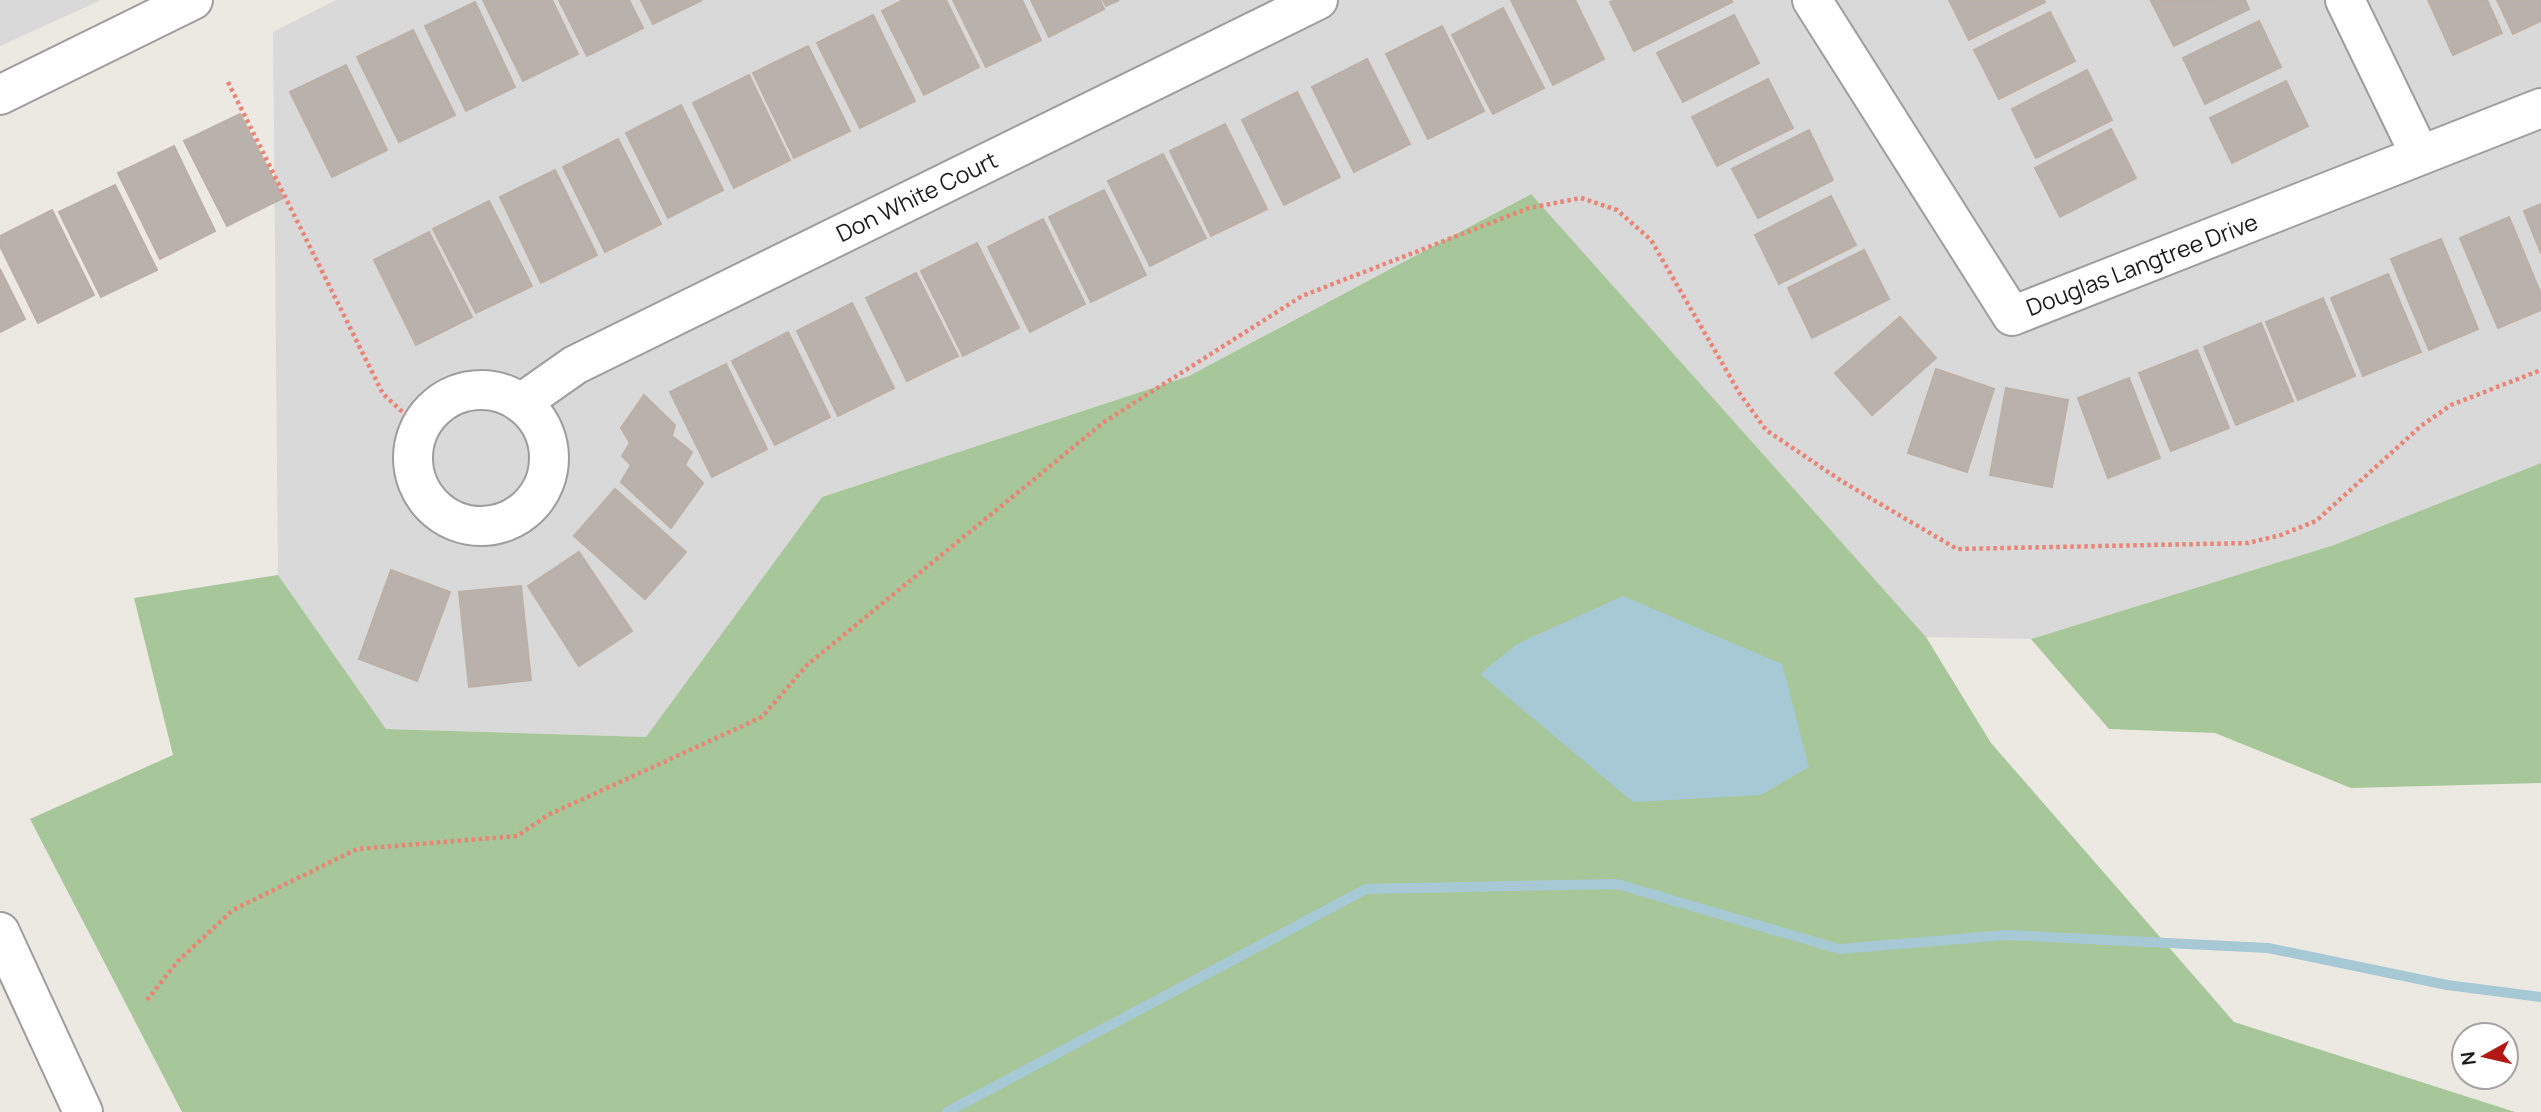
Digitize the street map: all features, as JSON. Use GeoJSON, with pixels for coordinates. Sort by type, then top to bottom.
{"type":"FeatureCollection","features":[{"type":"Feature","properties":{"kind":"street"},"geometry":{"type":"LineString","coordinates":[[0,95],[193,0]]}},
{"type":"Feature","properties":{"kind":"street","name":"Don White Court"},"geometry":{"type":"LineString","coordinates":[[522,403],[575,365],[1318,0]]}},
{"type":"Feature","properties":{"kind":"street","name":"Douglas Langtree Drive"},"geometry":{"type":"LineString","coordinates":[[1812,0],[2012,316],[2541,108]]}},
{"type":"Feature","properties":{"kind":"street"},"geometry":{"type":"LineString","coordinates":[[2345,0],[2420,155]]}},
{"type":"Feature","properties":{"kind":"street"},"geometry":{"type":"LineString","coordinates":[[479,389],[501,393],[522,403],[537,419],[547,439],[550,462],[545,484],[533,504],[515,518],[494,526],[472,527],[450,520],[432,507],[418,488],[412,467],[414,444],[420,428],[437,405],[457,394],[479,389]]}},
{"type":"Feature","properties":{"kind":"street"},"geometry":{"type":"LineString","coordinates":[[0,932],[83,1112]]}},
{"type":"Feature","properties":{"kind":"path"},"geometry":{"type":"LineString","coordinates":[[228,82],[383,394],[420,428]]}},
{"type":"Feature","properties":{"kind":"path"},"geometry":{"type":"LineString","coordinates":[[147,1000],[178,961],[233,910],[357,849],[517,836],[548,816],[762,717],[807,665],[1104,422],[1302,296],[1529,208],[1581,198],[1617,209],[1651,240],[1740,394],[1766,430],[1843,482],[1957,548],[2248,542],[2281,535],[2316,520],[2421,426],[2451,405],[2541,370]]}},
{"type":"Feature","properties":{"kind":"shaded area"},"geometry":{"type":"Polygon","coordinates":[[[0,0],[101,0],[0,46],[0,0]]]}},
{"type":"Feature","properties":{"kind":"shaded area"},"geometry":{"type":"Polygon","coordinates":[[[336,0],[2541,0],[2541,463],[2334,545],[2031,639],[1926,637],[1530,194],[1189,376],[822,497],[646,737],[386,729],[278,575],[273,32],[336,0]]]}},
{"type":"Feature","properties":{"kind":"green space"},"geometry":{"type":"Polygon","coordinates":[[[1531,194],[1926,637],[1991,743],[2234,1022],[2515,1112],[182,1112],[30,819],[173,755],[134,598],[278,575],[386,729],[646,737],[822,497],[1189,376],[1531,194]]]}},
{"type":"Feature","properties":{"kind":"green space"},"geometry":{"type":"Polygon","coordinates":[[[2541,463],[2541,783],[2351,788],[2215,733],[2109,729],[2031,639],[2334,545],[2541,463]]]}},
{"type":"Feature","properties":{"kind":"water"},"geometry":{"type":"Polygon","coordinates":[[[1623,596],[1782,664],[1809,767],[1761,795],[1633,802],[1480,674],[1517,644],[1623,596]]]}},
{"type":"Feature","properties":{"kind":"building"},"geometry":{"type":"Polygon","coordinates":[[[483,0],[552,0],[578,54],[523,81],[483,0]]]}},
{"type":"Feature","properties":{"kind":"building"},"geometry":{"type":"Polygon","coordinates":[[[559,0],[629,0],[643,28],[587,56],[559,0]]]}},
{"type":"Feature","properties":{"kind":"building"},"geometry":{"type":"Polygon","coordinates":[[[641,0],[702,0],[653,24],[641,0]]]}},
{"type":"Feature","properties":{"kind":"building"},"geometry":{"type":"Polygon","coordinates":[[[903,0],[946,0],[979,67],[924,95],[882,11],[903,0]]]}},
{"type":"Feature","properties":{"kind":"building"},"geometry":{"type":"Polygon","coordinates":[[[953,0],[1022,0],[1041,40],[986,67],[953,0]]]}},
{"type":"Feature","properties":{"kind":"building"},"geometry":{"type":"Polygon","coordinates":[[[1031,0],[1100,0],[1104,9],[1049,37],[1031,0]]]}},
{"type":"Feature","properties":{"kind":"building"},"geometry":{"type":"Polygon","coordinates":[[[1103,0],[1119,0],[1106,6],[1103,0]]]}},
{"type":"Feature","properties":{"kind":"building"},"geometry":{"type":"Polygon","coordinates":[[[1511,0],[1575,0],[1604,59],[1553,85],[1511,0]]]}},
{"type":"Feature","properties":{"kind":"building"},"geometry":{"type":"Polygon","coordinates":[[[1949,0],[2044,0],[2045,2],[1969,40],[1949,0]]]}},
{"type":"Feature","properties":{"kind":"building"},"geometry":{"type":"Polygon","coordinates":[[[2245,0],[2249,9],[2174,46],[2151,1],[2245,0]]]}},
{"type":"Feature","properties":{"kind":"building"},"geometry":{"type":"Polygon","coordinates":[[[2428,0],[2487,0],[2502,33],[2453,55],[2428,0]]]}},
{"type":"Feature","properties":{"kind":"building"},"geometry":{"type":"Polygon","coordinates":[[[2497,0],[2541,0],[2541,21],[2513,34],[2497,0]]]}},
{"type":"Feature","properties":{"kind":"building"},"geometry":{"type":"Polygon","coordinates":[[[475,2],[515,87],[466,111],[425,26],[475,2]]]}},
{"type":"Feature","properties":{"kind":"building"},"geometry":{"type":"Polygon","coordinates":[[[1610,2],[1732,2],[1634,51],[1610,2]]]}},
{"type":"Feature","properties":{"kind":"building"},"geometry":{"type":"Polygon","coordinates":[[[1503,8],[1544,88],[1493,114],[1452,35],[1503,8]]]}},
{"type":"Feature","properties":{"kind":"building"},"geometry":{"type":"Polygon","coordinates":[[[2050,12],[2075,61],[1999,99],[1974,50],[2050,12]]]}},
{"type":"Feature","properties":{"kind":"building"},"geometry":{"type":"Polygon","coordinates":[[[873,15],[915,101],[860,128],[817,43],[873,15]]]}},
{"type":"Feature","properties":{"kind":"building"},"geometry":{"type":"Polygon","coordinates":[[[1734,15],[1759,63],[1683,102],[1657,53],[1734,15]]]}},
{"type":"Feature","properties":{"kind":"building"},"geometry":{"type":"Polygon","coordinates":[[[2259,21],[2281,67],[2205,104],[2183,58],[2259,21]]]}},
{"type":"Feature","properties":{"kind":"building"},"geometry":{"type":"Polygon","coordinates":[[[1442,26],[1484,111],[1428,139],[1386,54],[1442,26]]]}},
{"type":"Feature","properties":{"kind":"building"},"geometry":{"type":"Polygon","coordinates":[[[413,30],[455,115],[399,142],[357,57],[413,30]]]}},
{"type":"Feature","properties":{"kind":"building"},"geometry":{"type":"Polygon","coordinates":[[[808,46],[850,131],[794,158],[753,73],[808,46]]]}},
{"type":"Feature","properties":{"kind":"building"},"geometry":{"type":"Polygon","coordinates":[[[1367,59],[1410,144],[1354,172],[1312,87],[1367,59]]]}},
{"type":"Feature","properties":{"kind":"building"},"geometry":{"type":"Polygon","coordinates":[[[346,65],[387,150],[332,177],[290,92],[346,65]]]}},
{"type":"Feature","properties":{"kind":"building"},"geometry":{"type":"Polygon","coordinates":[[[2087,70],[2112,120],[2036,158],[2012,109],[2087,70]]]}},
{"type":"Feature","properties":{"kind":"building"},"geometry":{"type":"Polygon","coordinates":[[[749,75],[790,160],[734,188],[693,103],[749,75]]]}},
{"type":"Feature","properties":{"kind":"building"},"geometry":{"type":"Polygon","coordinates":[[[1768,79],[1793,128],[1717,166],[1692,117],[1768,79]]]}},
{"type":"Feature","properties":{"kind":"building"},"geometry":{"type":"Polygon","coordinates":[[[2286,81],[2308,126],[2232,163],[2210,118],[2286,81]]]}},
{"type":"Feature","properties":{"kind":"building"},"geometry":{"type":"Polygon","coordinates":[[[1297,92],[1340,177],[1284,205],[1242,120],[1297,92]]]}},
{"type":"Feature","properties":{"kind":"building"},"geometry":{"type":"Polygon","coordinates":[[[681,105],[723,190],[668,218],[626,133],[681,105]]]}},
{"type":"Feature","properties":{"kind":"building"},"geometry":{"type":"Polygon","coordinates":[[[240,114],[283,198],[227,226],[184,141],[240,114]]]}},
{"type":"Feature","properties":{"kind":"building"},"geometry":{"type":"Polygon","coordinates":[[[1225,124],[1267,209],[1211,236],[1170,151],[1225,124]]]}},
{"type":"Feature","properties":{"kind":"building"},"geometry":{"type":"Polygon","coordinates":[[[2111,129],[2136,178],[2060,217],[2035,168],[2111,129]]]}},
{"type":"Feature","properties":{"kind":"building"},"geometry":{"type":"Polygon","coordinates":[[[1809,130],[1833,180],[1758,218],[1732,169],[1809,130]]]}},
{"type":"Feature","properties":{"kind":"building"},"geometry":{"type":"Polygon","coordinates":[[[618,139],[661,224],[605,252],[563,167],[618,139]]]}},
{"type":"Feature","properties":{"kind":"building"},"geometry":{"type":"Polygon","coordinates":[[[174,146],[215,231],[160,259],[118,173],[174,146]]]}},
{"type":"Feature","properties":{"kind":"building"},"geometry":{"type":"Polygon","coordinates":[[[1163,154],[1206,238],[1150,266],[1108,181],[1163,154]]]}},
{"type":"Feature","properties":{"kind":"building"},"geometry":{"type":"Polygon","coordinates":[[[555,170],[597,255],[541,283],[500,197],[555,170]]]}},
{"type":"Feature","properties":{"kind":"building"},"geometry":{"type":"Polygon","coordinates":[[[115,185],[157,270],[101,297],[59,212],[115,185]]]}},
{"type":"Feature","properties":{"kind":"building"},"geometry":{"type":"Polygon","coordinates":[[[1104,190],[1146,275],[1091,302],[1049,217],[1104,190]]]}},
{"type":"Feature","properties":{"kind":"building"},"geometry":{"type":"Polygon","coordinates":[[[1831,196],[1856,245],[1779,284],[1755,235],[1831,196]]]}},
{"type":"Feature","properties":{"kind":"building"},"geometry":{"type":"Polygon","coordinates":[[[489,201],[532,286],[476,313],[433,229],[489,201]]]}},
{"type":"Feature","properties":{"kind":"building"},"geometry":{"type":"Polygon","coordinates":[[[2541,204],[2541,253],[2524,211],[2541,204]]]}},
{"type":"Feature","properties":{"kind":"building"},"geometry":{"type":"Polygon","coordinates":[[[52,210],[94,295],[38,323],[0,246],[0,236],[52,210]]]}},
{"type":"Feature","properties":{"kind":"building"},"geometry":{"type":"Polygon","coordinates":[[[2509,217],[2541,294],[2541,310],[2498,328],[2460,238],[2509,217]]]}},
{"type":"Feature","properties":{"kind":"building"},"geometry":{"type":"Polygon","coordinates":[[[1043,219],[1085,304],[1030,332],[988,247],[1043,219]]]}},
{"type":"Feature","properties":{"kind":"building"},"geometry":{"type":"Polygon","coordinates":[[[429,232],[472,317],[416,345],[374,260],[429,232]]]}},
{"type":"Feature","properties":{"kind":"building"},"geometry":{"type":"Polygon","coordinates":[[[2441,239],[2478,329],[2429,350],[2391,259],[2441,239]]]}},
{"type":"Feature","properties":{"kind":"building"},"geometry":{"type":"Polygon","coordinates":[[[977,243],[1019,328],[963,356],[921,271],[977,243]]]}},
{"type":"Feature","properties":{"kind":"building"},"geometry":{"type":"Polygon","coordinates":[[[1864,250],[1889,299],[1812,338],[1788,288],[1864,250]]]}},
{"type":"Feature","properties":{"kind":"building"},"geometry":{"type":"Polygon","coordinates":[[[0,269],[25,319],[0,332],[0,269]]]}},
{"type":"Feature","properties":{"kind":"building"},"geometry":{"type":"Polygon","coordinates":[[[916,273],[958,356],[907,381],[866,298],[916,273]]]}},
{"type":"Feature","properties":{"kind":"building"},"geometry":{"type":"Polygon","coordinates":[[[2388,274],[2421,352],[2363,376],[2331,298],[2388,274]]]}},
{"type":"Feature","properties":{"kind":"building"},"geometry":{"type":"Polygon","coordinates":[[[2323,298],[2355,376],[2298,400],[2266,322],[2323,298]]]}},
{"type":"Feature","properties":{"kind":"building"},"geometry":{"type":"Polygon","coordinates":[[[852,303],[894,388],[838,416],[797,331],[852,303]]]}},
{"type":"Feature","properties":{"kind":"building"},"geometry":{"type":"Polygon","coordinates":[[[1900,317],[1936,358],[1872,415],[1835,373],[1900,317]]]}},
{"type":"Feature","properties":{"kind":"building"},"geometry":{"type":"Polygon","coordinates":[[[2261,323],[2293,401],[2236,425],[2204,347],[2261,323]]]}},
{"type":"Feature","properties":{"kind":"building"},"geometry":{"type":"Polygon","coordinates":[[[788,332],[830,417],[775,445],[732,361],[788,332]]]}},
{"type":"Feature","properties":{"kind":"building"},"geometry":{"type":"Polygon","coordinates":[[[2197,350],[2229,428],[2171,451],[2139,373],[2197,350]]]}},
{"type":"Feature","properties":{"kind":"building"},"geometry":{"type":"Polygon","coordinates":[[[726,364],[767,449],[712,477],[670,392],[726,364]]]}},
{"type":"Feature","properties":{"kind":"building"},"geometry":{"type":"Polygon","coordinates":[[[1936,369],[1994,389],[1967,472],[1908,453],[1936,369]]]}},
{"type":"Feature","properties":{"kind":"building"},"geometry":{"type":"Polygon","coordinates":[[[2129,378],[2160,458],[2108,478],[2078,398],[2129,378]]]}},
{"type":"Feature","properties":{"kind":"building"},"geometry":{"type":"Polygon","coordinates":[[[2006,388],[2068,400],[2052,487],[1990,475],[2006,388]]]}},
{"type":"Feature","properties":{"kind":"building"},"geometry":{"type":"Polygon","coordinates":[[[644,395],[675,425],[672,436],[692,452],[685,465],[703,483],[671,528],[621,482],[631,465],[622,456],[630,443],[621,428],[644,395]]]}},
{"type":"Feature","properties":{"kind":"building"},"geometry":{"type":"Polygon","coordinates":[[[615,489],[686,552],[645,599],[574,536],[615,489]]]}},
{"type":"Feature","properties":{"kind":"building"},"geometry":{"type":"Polygon","coordinates":[[[579,552],[632,631],[579,666],[528,586],[579,552]]]}},
{"type":"Feature","properties":{"kind":"building"},"geometry":{"type":"Polygon","coordinates":[[[391,570],[450,592],[417,681],[359,659],[391,570]]]}},
{"type":"Feature","properties":{"kind":"building"},"geometry":{"type":"Polygon","coordinates":[[[521,586],[531,680],[469,687],[459,592],[521,586]]]}},
{"type":"Feature","properties":{"kind":"waterway"},"geometry":{"type":"LineString","coordinates":[[947,1112],[1366,889],[1617,884],[1839,949],[2007,935],[2268,948],[2447,985],[2541,997]]}}]}
